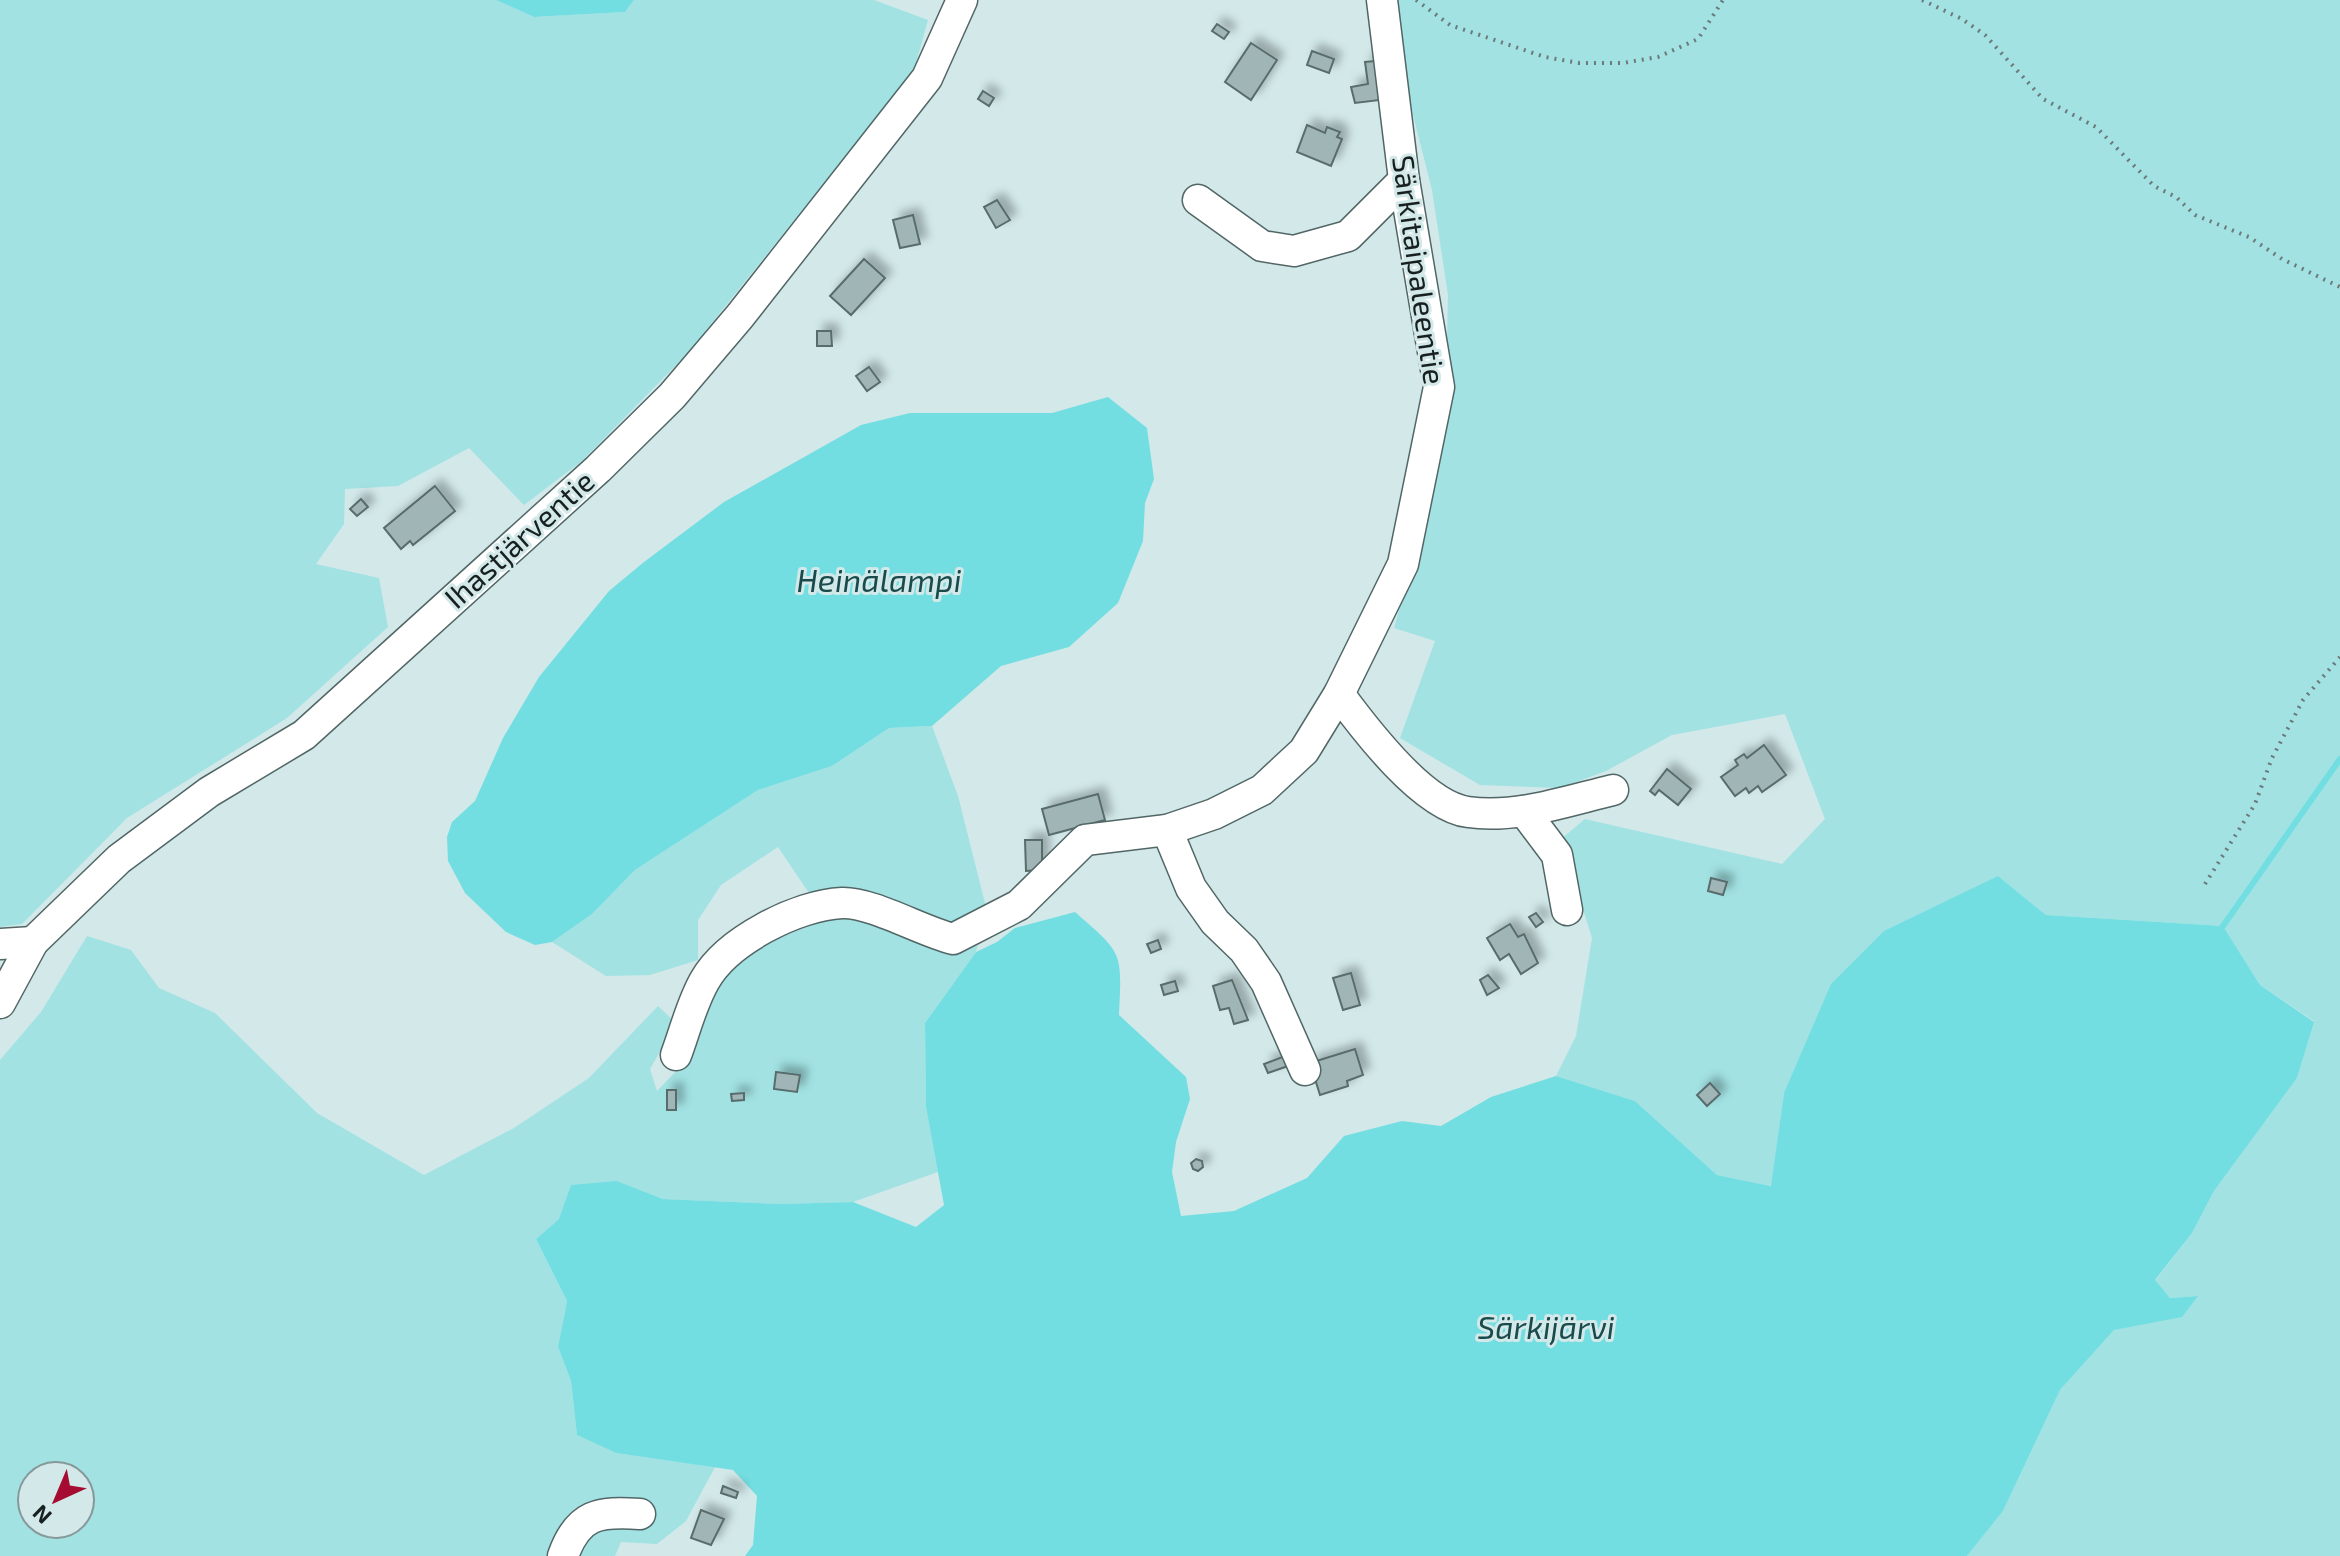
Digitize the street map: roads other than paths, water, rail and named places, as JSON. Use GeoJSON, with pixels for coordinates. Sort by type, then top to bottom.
{"type":"FeatureCollection","features":[{"type":"Feature","properties":{"kind":"street","name":"Ihastjärventie"},"geometry":{"type":"LineString","coordinates":[[0,1003],[33,942],[119,859],[209,792],[304,735],[598,469],[672,396],[740,316],[927,78],[962,0]]}},
{"type":"Feature","properties":{"kind":"street","name":"Särkitaipaleentie"},"geometry":{"type":"LineString","coordinates":[[676,1055],[705,979],[738,944],[787,917],[843,903],[891,915],[924,932],[953,939],[1019,905],[1085,840],[1167,830],[1214,814],[1262,790],[1304,751],[1339,694],[1403,564],[1439,387],[1404,180],[1382,0]]}},
{"type":"Feature","properties":{"kind":"street"},"geometry":{"type":"LineString","coordinates":[[1198,200],[1262,246],[1294,251],[1348,236],[1404,180]]}},
{"type":"Feature","properties":{"kind":"street"},"geometry":{"type":"LineString","coordinates":[[1339,694],[1366,732],[1432,796],[1466,812],[1524,811],[1613,790]]}},
{"type":"Feature","properties":{"kind":"street"},"geometry":{"type":"LineString","coordinates":[[1524,811],[1557,855],[1567,910]]}},
{"type":"Feature","properties":{"kind":"street"},"geometry":{"type":"LineString","coordinates":[[1167,830],[1191,888],[1215,922],[1244,950],[1266,982],[1305,1070]]}},
{"type":"Feature","properties":{"kind":"street"},"geometry":{"type":"LineString","coordinates":[[0,944],[33,942]]}},
{"type":"Feature","properties":{"kind":"street"},"geometry":{"type":"LineString","coordinates":[[563,1556],[570,1537],[583,1520],[614,1512],[640,1514]]}},
{"type":"Feature","properties":{"kind":"water"},"geometry":{"type":"Polygon","coordinates":[[[496,0],[634,0],[625,12],[534,17],[496,0]]]}},
{"type":"Feature","properties":{"kind":"water","name":"Heinälampi"},"geometry":{"type":"Polygon","coordinates":[[[1108,397],[1147,428],[1154,479],[1145,503],[1143,541],[1118,603],[1069,647],[1001,666],[932,726],[889,728],[832,766],[758,790],[635,870],[592,914],[552,942],[535,945],[506,932],[465,893],[448,861],[447,837],[452,822],[475,801],[503,738],[539,677],[609,591],[644,562],[724,502],[861,425],[910,413],[1052,413],[1108,397]]]}},
{"type":"Feature","properties":{"kind":"water","name":"Särkijärvi"},"geometry":{"type":"Polygon","coordinates":[[[1998,876],[2046,915],[2223,926],[2260,985],[2314,1022],[2297,1078],[2214,1191],[2192,1233],[2155,1280],[2170,1298],[2198,1296],[2182,1317],[2114,1330],[2060,1390],[2003,1511],[1967,1556],[745,1556],[753,1545],[757,1496],[733,1470],[616,1453],[577,1435],[571,1381],[558,1347],[567,1301],[536,1239],[559,1219],[571,1185],[617,1181],[663,1199],[780,1204],[853,1202],[916,1227],[944,1205],[926,1107],[925,1023],[976,952],[997,942],[1015,928],[1075,912],[1111,946],[1119,965],[1119,1015],[1186,1077],[1190,1099],[1176,1142],[1172,1172],[1181,1216],[1234,1211],[1307,1178],[1344,1136],[1402,1121],[1441,1126],[1491,1097],[1556,1076],[1635,1101],[1717,1175],[1771,1186],[1784,1093],[1831,984],[1884,931],[1998,876]]]}},
{"type":"Feature","properties":{"kind":"waterway"},"geometry":{"type":"LineString","coordinates":[[2223,926],[2340,759]]}}]}
